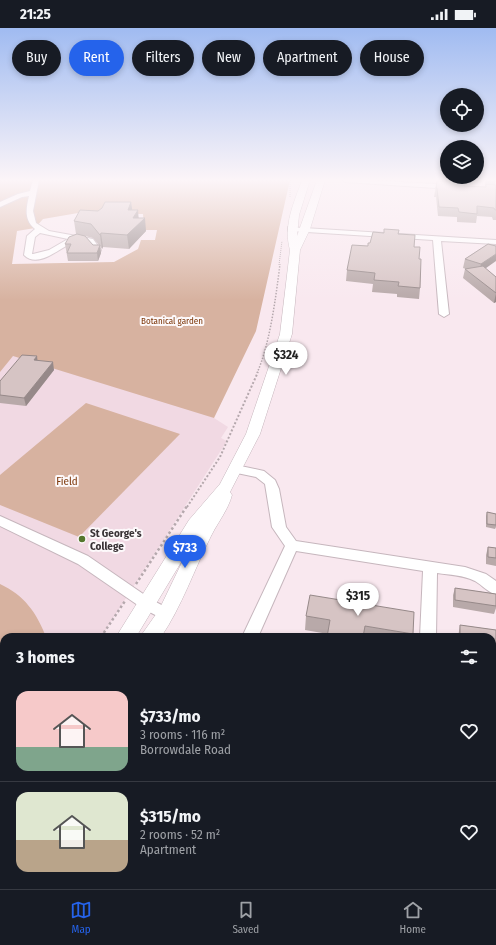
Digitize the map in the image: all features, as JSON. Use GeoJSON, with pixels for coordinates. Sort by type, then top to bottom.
{"type":"FeatureCollection","features":[{"type":"Feature","properties":{"kind":"main road"},"geometry":{"type":"LineString","coordinates":[[153,633],[166,614],[203,536],[222,502],[226,487],[253,434],[286,334],[294,250],[291,229],[294,220]]}},
{"type":"Feature","properties":{"kind":"main road"},"geometry":{"type":"LineString","coordinates":[[294,250],[308,220]]}},
{"type":"Feature","properties":{"kind":"main road"},"geometry":{"type":"LineString","coordinates":[[129,633],[195,524],[210,503],[226,487]]}},
{"type":"Feature","properties":{"kind":"street"},"geometry":{"type":"LineString","coordinates":[[31,220],[32,224],[54,235],[90,241],[98,250]]}},
{"type":"Feature","properties":{"kind":"street"},"geometry":{"type":"LineString","coordinates":[[40,229],[31,236],[28,255],[30,257],[40,257],[76,238]]}},
{"type":"Feature","properties":{"kind":"street"},"geometry":{"type":"LineString","coordinates":[[291,229],[496,242]]}},
{"type":"Feature","properties":{"kind":"street"},"geometry":{"type":"LineString","coordinates":[[340,243],[343,232]]}},
{"type":"Feature","properties":{"kind":"street"},"geometry":{"type":"LineString","coordinates":[[437,238],[444,314]]}},
{"type":"Feature","properties":{"kind":"street"},"geometry":{"type":"LineString","coordinates":[[236,469],[260,474],[271,483],[274,493],[274,511],[278,526],[292,545],[475,574],[487,580],[496,589]]}},
{"type":"Feature","properties":{"kind":"street"},"geometry":{"type":"LineString","coordinates":[[0,521],[83,560],[147,604],[166,614]]}},
{"type":"Feature","properties":{"kind":"street"},"geometry":{"type":"LineString","coordinates":[[252,633],[292,545]]}},
{"type":"Feature","properties":{"kind":"street"},"geometry":{"type":"LineString","coordinates":[[428,633],[430,567]]}},
{"type":"Feature","properties":{"kind":"path"},"geometry":{"type":"LineString","coordinates":[[104,633],[220,457],[263,360],[277,289],[282,240]]}},
{"type":"Feature","properties":{"kind":"shaded area","name":"St George's College"},"geometry":{"type":"Polygon","coordinates":[[[0,322],[214,418],[228,427],[221,438],[227,441],[104,633],[0,633],[0,322]]]}},
{"type":"Feature","properties":{"kind":"green space","name":"Botanical garden"},"geometry":{"type":"Polygon","coordinates":[[[0,220],[42,220],[35,228],[17,231],[12,264],[114,262],[138,249],[141,240],[155,240],[157,230],[144,230],[143,220],[281,220],[256,331],[214,418],[13,356],[0,372],[0,220]]]}},
{"type":"Feature","properties":{"kind":"green space","name":"Field"},"geometry":{"type":"Polygon","coordinates":[[[86,403],[180,434],[79,537],[0,505],[0,475],[86,403]]]}},
{"type":"Feature","properties":{"kind":"green space"},"geometry":{"type":"Polygon","coordinates":[[[0,584],[23,599],[34,613],[44,633],[0,633],[0,584]]]}},
{"type":"Feature","properties":{"kind":"building"},"geometry":{"type":"Polygon","coordinates":[[[143,220],[127,235],[101,233],[100,235],[91,224],[74,221],[143,220]]]}},
{"type":"Feature","properties":{"kind":"building"},"geometry":{"type":"Polygon","coordinates":[[[384,229],[399,230],[398,234],[415,235],[414,247],[420,247],[420,288],[398,286],[399,282],[374,280],[375,273],[347,270],[352,245],[368,246],[373,232],[384,233],[384,229]]]}},
{"type":"Feature","properties":{"kind":"building"},"geometry":{"type":"Polygon","coordinates":[[[77,234],[85,236],[93,245],[100,245],[97,253],[67,253],[71,244],[65,244],[69,237],[77,234]]]}},
{"type":"Feature","properties":{"kind":"building"},"geometry":{"type":"Polygon","coordinates":[[[488,244],[496,246],[496,254],[481,264],[465,259],[488,244]]]}},
{"type":"Feature","properties":{"kind":"building"},"geometry":{"type":"Polygon","coordinates":[[[483,266],[496,277],[496,293],[465,269],[483,266]]]}},
{"type":"Feature","properties":{"kind":"building"},"geometry":{"type":"Polygon","coordinates":[[[22,355],[37,356],[34,360],[53,362],[24,398],[0,395],[0,381],[22,355]]]}},
{"type":"Feature","properties":{"kind":"building"},"geometry":{"type":"Polygon","coordinates":[[[487,512],[496,514],[496,525],[487,524],[487,512]]]}},
{"type":"Feature","properties":{"kind":"building"},"geometry":{"type":"Polygon","coordinates":[[[488,547],[496,548],[496,558],[488,557],[488,547]]]}},
{"type":"Feature","properties":{"kind":"building"},"geometry":{"type":"Polygon","coordinates":[[[455,588],[496,594],[496,606],[455,600],[455,588]]]}},
{"type":"Feature","properties":{"kind":"building"},"geometry":{"type":"Polygon","coordinates":[[[310,595],[414,612],[413,633],[365,626],[364,633],[328,633],[330,620],[306,616],[310,595]]]}},
{"type":"Feature","properties":{"kind":"building"},"geometry":{"type":"Polygon","coordinates":[[[460,625],[496,630],[496,633],[460,633],[460,625]]]}},
{"type":"Feature","properties":{"kind":"place","name":"St George's College"},"geometry":{"type":"Point","coordinates":[82,539]}}]}
